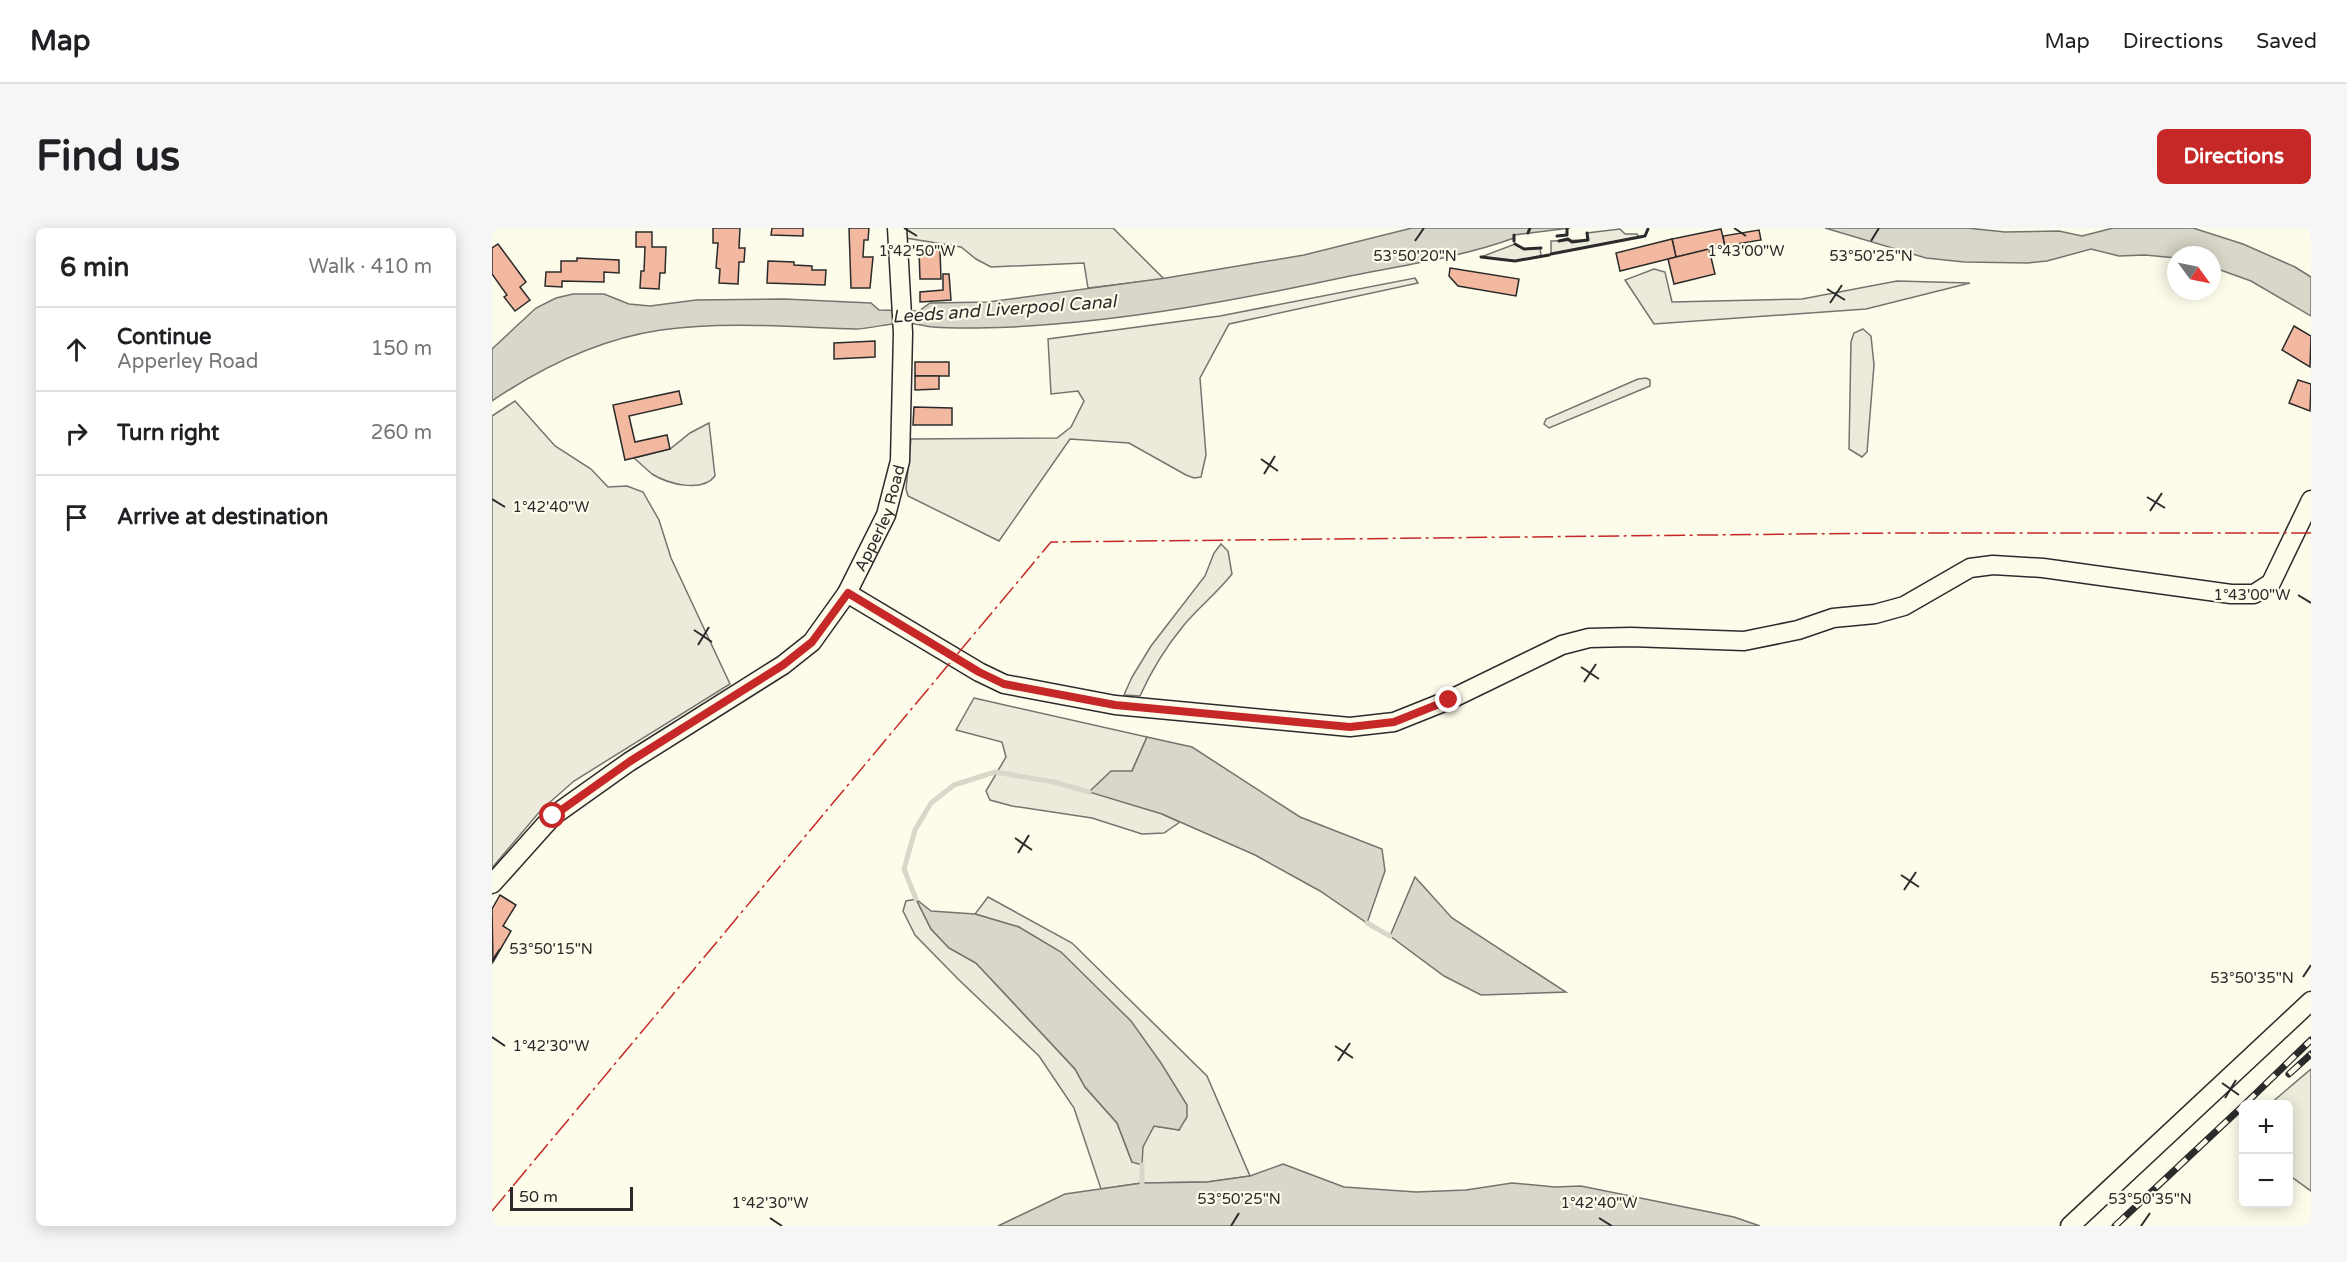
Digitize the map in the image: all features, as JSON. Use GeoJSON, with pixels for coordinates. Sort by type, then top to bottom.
{"type":"FeatureCollection","features":[{"type":"Feature","properties":{"kind":"street","name":"Apperley Road"},"geometry":{"type":"LineString","coordinates":[[492,884],[553,816],[629,762],[783,665],[812,642],[848,593],[886,515],[895,486],[902,438],[903,330],[897,228]]}},
{"type":"Feature","properties":{"kind":"street"},"geometry":{"type":"LineString","coordinates":[[848,593],[979,672],[1004,684],[1115,705],[1350,727],[1394,722],[1449,700],[1562,645],[1589,638],[1631,637],[1744,641],[1798,630],[1833,618],[1875,614],[1904,606],[1970,568],[1993,565],[2043,568],[2231,594],[2254,594],[2271,583],[2311,500]]}},
{"type":"Feature","properties":{"kind":"street"},"geometry":{"type":"LineString","coordinates":[[2070,1226],[2311,1001]]}},
{"type":"Feature","properties":{"kind":"shaded area"},"geometry":{"type":"Polygon","coordinates":[[[906,228],[1113,228],[1164,279],[1088,288],[1084,263],[991,267],[961,247],[906,238],[906,228]]]}},
{"type":"Feature","properties":{"kind":"shaded area"},"geometry":{"type":"Polygon","coordinates":[[[1620,229],[1625,234],[1637,234],[1639,237],[1551,254],[1551,241],[1587,240],[1587,233],[1620,229]]]}},
{"type":"Feature","properties":{"kind":"shaded area"},"geometry":{"type":"Polygon","coordinates":[[[1515,244],[1524,249],[1540,248],[1541,256],[1515,261],[1481,257],[1515,244]]]}},
{"type":"Feature","properties":{"kind":"shaded area"},"geometry":{"type":"Polygon","coordinates":[[[1654,269],[1665,272],[1672,302],[1802,299],[1897,281],[1970,283],[1866,309],[1654,324],[1625,280],[1654,269]]]}},
{"type":"Feature","properties":{"kind":"shaded area"},"geometry":{"type":"Polygon","coordinates":[[[1415,278],[1418,283],[1229,324],[1200,378],[1206,455],[1201,477],[1194,478],[1186,475],[1129,443],[1070,439],[999,541],[908,496],[906,489],[911,439],[1057,438],[1071,427],[1084,401],[1078,391],[1051,394],[1048,339],[1220,316],[1415,278]]]}},
{"type":"Feature","properties":{"kind":"shaded area"},"geometry":{"type":"Polygon","coordinates":[[[1863,329],[1871,336],[1874,365],[1867,452],[1862,457],[1849,449],[1851,342],[1854,333],[1863,329]]]}},
{"type":"Feature","properties":{"kind":"shaded area"},"geometry":{"type":"Polygon","coordinates":[[[1638,379],[1650,380],[1650,386],[1549,428],[1544,424],[1546,419],[1638,379]]]}},
{"type":"Feature","properties":{"kind":"shaded area"},"geometry":{"type":"Polygon","coordinates":[[[515,401],[555,446],[591,469],[608,487],[627,486],[643,492],[659,520],[671,558],[730,684],[574,781],[541,810],[492,868],[492,416],[515,401]]]}},
{"type":"Feature","properties":{"kind":"shaded area"},"geometry":{"type":"Polygon","coordinates":[[[709,423],[715,476],[709,481],[694,485],[676,484],[652,474],[634,458],[670,449],[690,433],[709,423]]]}},
{"type":"Feature","properties":{"kind":"shaded area"},"geometry":{"type":"Polygon","coordinates":[[[1221,544],[1228,551],[1232,574],[1177,633],[1154,668],[1140,696],[1124,695],[1151,646],[1205,576],[1214,553],[1221,544]]]}},
{"type":"Feature","properties":{"kind":"shaded area"},"geometry":{"type":"Polygon","coordinates":[[[974,698],[1147,737],[1132,771],[1162,814],[1180,822],[1164,833],[1142,834],[1092,818],[1012,806],[990,800],[986,791],[1006,757],[1002,742],[956,730],[974,698]]]}},
{"type":"Feature","properties":{"kind":"shaded area"},"geometry":{"type":"Polygon","coordinates":[[[988,897],[1072,943],[1207,1076],[1250,1176],[1207,1182],[1142,1183],[1101,1189],[1074,1108],[1039,1056],[915,935],[903,911],[906,901],[916,899],[931,929],[949,948],[976,963],[1075,1069],[1085,1087],[1117,1123],[1132,1162],[1154,1126],[1179,1130],[1019,927],[975,914],[988,897]]]}},
{"type":"Feature","properties":{"kind":"shaded area"},"geometry":{"type":"Polygon","coordinates":[[[2311,1069],[2311,1191],[2293,1178],[2293,1100],[2275,1100],[2311,1069]]]}},
{"type":"Feature","properties":{"kind":"water","name":"Leeds and Liverpool Canal"},"geometry":{"type":"Polygon","coordinates":[[[1412,228],[1570,228],[1514,235],[1514,238],[1494,245],[1454,255],[1266,293],[1098,320],[983,328],[943,328],[901,323],[855,329],[734,325],[661,330],[616,340],[572,356],[492,401],[492,349],[536,308],[556,298],[573,294],[604,294],[629,304],[650,306],[696,300],[784,299],[871,303],[879,310],[919,311],[930,303],[988,302],[1166,278],[1304,255],[1412,228]]]}},
{"type":"Feature","properties":{"kind":"water"},"geometry":{"type":"Polygon","coordinates":[[[1825,228],[1967,228],[2005,232],[2059,231],[2082,236],[2113,228],[2193,228],[2243,244],[2295,267],[2311,277],[2311,316],[2251,281],[2221,270],[2221,246],[2167,246],[2167,257],[2119,256],[2091,249],[2047,261],[2028,263],[1964,262],[1926,258],[1825,228]]]}},
{"type":"Feature","properties":{"kind":"water"},"geometry":{"type":"Polygon","coordinates":[[[1147,737],[1192,747],[1300,817],[1382,849],[1385,871],[1367,923],[1320,891],[1255,855],[1162,814],[1089,792],[1111,771],[1132,771],[1147,737]]]}},
{"type":"Feature","properties":{"kind":"water"},"geometry":{"type":"Polygon","coordinates":[[[1415,877],[1452,918],[1566,992],[1481,995],[1444,976],[1390,936],[1415,877]]]}},
{"type":"Feature","properties":{"kind":"water"},"geometry":{"type":"Polygon","coordinates":[[[916,899],[931,911],[975,914],[1019,927],[1061,952],[1131,1021],[1161,1063],[1187,1105],[1187,1117],[1179,1130],[1154,1126],[1143,1147],[1142,1165],[1132,1162],[1117,1123],[1085,1087],[1075,1069],[976,963],[949,948],[931,929],[916,899]]]}},
{"type":"Feature","properties":{"kind":"water"},"geometry":{"type":"Polygon","coordinates":[[[1283,1164],[1344,1187],[1416,1192],[1466,1190],[1512,1183],[1555,1187],[1581,1186],[1734,1217],[1760,1226],[998,1226],[1065,1194],[1142,1183],[1207,1182],[1250,1176],[1283,1164]]]}},
{"type":"Feature","properties":{"kind":"building"},"geometry":{"type":"Polygon","coordinates":[[[713,228],[740,228],[739,248],[745,248],[744,262],[739,262],[738,284],[719,283],[720,269],[716,268],[718,243],[713,243],[713,228]]]}},
{"type":"Feature","properties":{"kind":"building"},"geometry":{"type":"Polygon","coordinates":[[[772,228],[803,228],[803,236],[771,235],[772,228]]]}},
{"type":"Feature","properties":{"kind":"building"},"geometry":{"type":"Polygon","coordinates":[[[849,228],[869,228],[868,240],[864,240],[863,257],[873,257],[870,288],[851,288],[849,228]]]}},
{"type":"Feature","properties":{"kind":"building"},"geometry":{"type":"Polygon","coordinates":[[[1721,229],[1725,246],[1676,257],[1672,239],[1721,229]]]}},
{"type":"Feature","properties":{"kind":"building"},"geometry":{"type":"Polygon","coordinates":[[[1759,230],[1761,240],[1725,246],[1723,236],[1759,230]]]}},
{"type":"Feature","properties":{"kind":"building"},"geometry":{"type":"Polygon","coordinates":[[[636,232],[652,232],[652,247],[666,247],[665,273],[660,273],[659,289],[640,288],[641,271],[644,271],[645,247],[636,247],[636,232]]]}},
{"type":"Feature","properties":{"kind":"building"},"geometry":{"type":"Polygon","coordinates":[[[1672,239],[1676,257],[1620,271],[1616,253],[1672,239]]]}},
{"type":"Feature","properties":{"kind":"building"},"geometry":{"type":"Polygon","coordinates":[[[498,244],[526,282],[520,287],[530,300],[515,311],[504,297],[507,295],[492,274],[492,248],[498,244]]]}},
{"type":"Feature","properties":{"kind":"building"},"geometry":{"type":"Polygon","coordinates":[[[1709,249],[1715,274],[1674,284],[1668,259],[1709,249]]]}},
{"type":"Feature","properties":{"kind":"building"},"geometry":{"type":"Polygon","coordinates":[[[940,250],[941,279],[920,279],[919,251],[940,250]]]}},
{"type":"Feature","properties":{"kind":"building"},"geometry":{"type":"Polygon","coordinates":[[[577,258],[619,260],[619,273],[604,272],[604,282],[562,281],[562,287],[545,286],[546,272],[561,272],[561,261],[577,261],[577,258]]]}},
{"type":"Feature","properties":{"kind":"building"},"geometry":{"type":"Polygon","coordinates":[[[768,261],[794,262],[794,265],[812,266],[812,270],[826,270],[825,285],[767,283],[768,261]]]}},
{"type":"Feature","properties":{"kind":"building"},"geometry":{"type":"Polygon","coordinates":[[[1450,268],[1519,279],[1516,296],[1458,286],[1449,276],[1450,268]]]}},
{"type":"Feature","properties":{"kind":"building"},"geometry":{"type":"Polygon","coordinates":[[[943,274],[949,274],[951,300],[920,302],[920,292],[943,290],[943,274]]]}},
{"type":"Feature","properties":{"kind":"building"},"geometry":{"type":"Polygon","coordinates":[[[2294,326],[2311,336],[2310,367],[2282,350],[2294,326]]]}},
{"type":"Feature","properties":{"kind":"building"},"geometry":{"type":"Polygon","coordinates":[[[875,341],[875,357],[834,359],[834,343],[875,341]]]}},
{"type":"Feature","properties":{"kind":"building"},"geometry":{"type":"Polygon","coordinates":[[[915,362],[949,362],[949,376],[915,376],[915,362]]]}},
{"type":"Feature","properties":{"kind":"building"},"geometry":{"type":"Polygon","coordinates":[[[915,376],[939,376],[939,389],[915,390],[915,376]]]}},
{"type":"Feature","properties":{"kind":"building"},"geometry":{"type":"Polygon","coordinates":[[[2298,380],[2311,384],[2310,411],[2289,403],[2298,380]]]}},
{"type":"Feature","properties":{"kind":"building"},"geometry":{"type":"Polygon","coordinates":[[[679,391],[682,404],[629,416],[635,442],[667,435],[670,449],[625,460],[613,405],[679,391]]]}},
{"type":"Feature","properties":{"kind":"building"},"geometry":{"type":"Polygon","coordinates":[[[914,407],[952,408],[952,425],[913,425],[914,407]]]}},
{"type":"Feature","properties":{"kind":"building"},"geometry":{"type":"Polygon","coordinates":[[[500,895],[516,905],[503,926],[511,931],[493,962],[492,909],[500,895]]]}},
{"type":"Feature","properties":{"kind":"waterway"},"geometry":{"type":"LineString","coordinates":[[916,899],[904,869],[915,830],[931,803],[954,785],[995,772],[1054,782],[1089,792]]}},
{"type":"Feature","properties":{"kind":"waterway"},"geometry":{"type":"LineString","coordinates":[[1367,923],[1390,936]]}},
{"type":"Feature","properties":{"kind":"waterway"},"geometry":{"type":"LineString","coordinates":[[1142,1165],[1142,1183]]}},
{"type":"Feature","properties":{"kind":"railway"},"geometry":{"type":"LineString","coordinates":[[2249,1100],[2311,1040]]}},
{"type":"Feature","properties":{"kind":"railway"},"geometry":{"type":"LineString","coordinates":[[2289,1074],[2311,1054]]}},
{"type":"Feature","properties":{"kind":"railway"},"geometry":{"type":"LineString","coordinates":[[2115,1226],[2239,1110]]}},
{"type":"Feature","properties":{"kind":"wall"},"geometry":{"type":"LineString","coordinates":[[1528,233],[1530,228]]}},
{"type":"Feature","properties":{"kind":"wall"},"geometry":{"type":"LineString","coordinates":[[1557,236],[1567,235],[1567,228]]}},
{"type":"Feature","properties":{"kind":"wall"},"geometry":{"type":"LineString","coordinates":[[1551,254],[1645,236],[1648,229]]}},
{"type":"Feature","properties":{"kind":"wall"},"geometry":{"type":"LineString","coordinates":[[1559,241],[1588,240],[1587,233]]}},
{"type":"Feature","properties":{"kind":"wall"},"geometry":{"type":"LineString","coordinates":[[1514,235],[1514,241]]}},
{"type":"Feature","properties":{"kind":"wall"},"geometry":{"type":"LineString","coordinates":[[1515,244],[1524,249],[1541,248]]}},
{"type":"Feature","properties":{"kind":"wall"},"geometry":{"type":"LineString","coordinates":[[1481,257],[1515,261],[1549,255]]}},
{"type":"Feature","properties":{"kind":"power"},"geometry":{"type":"LineString","coordinates":[[492,1211],[1051,542],[1896,533],[2311,533]]}},
{"type":"Feature","properties":{"kind":"route"},"geometry":{"type":"LineString","coordinates":[[553,816],[629,762],[783,665],[812,642],[848,593],[979,672],[1004,684],[1115,705],[1350,727],[1394,722],[1449,700]]}}]}
